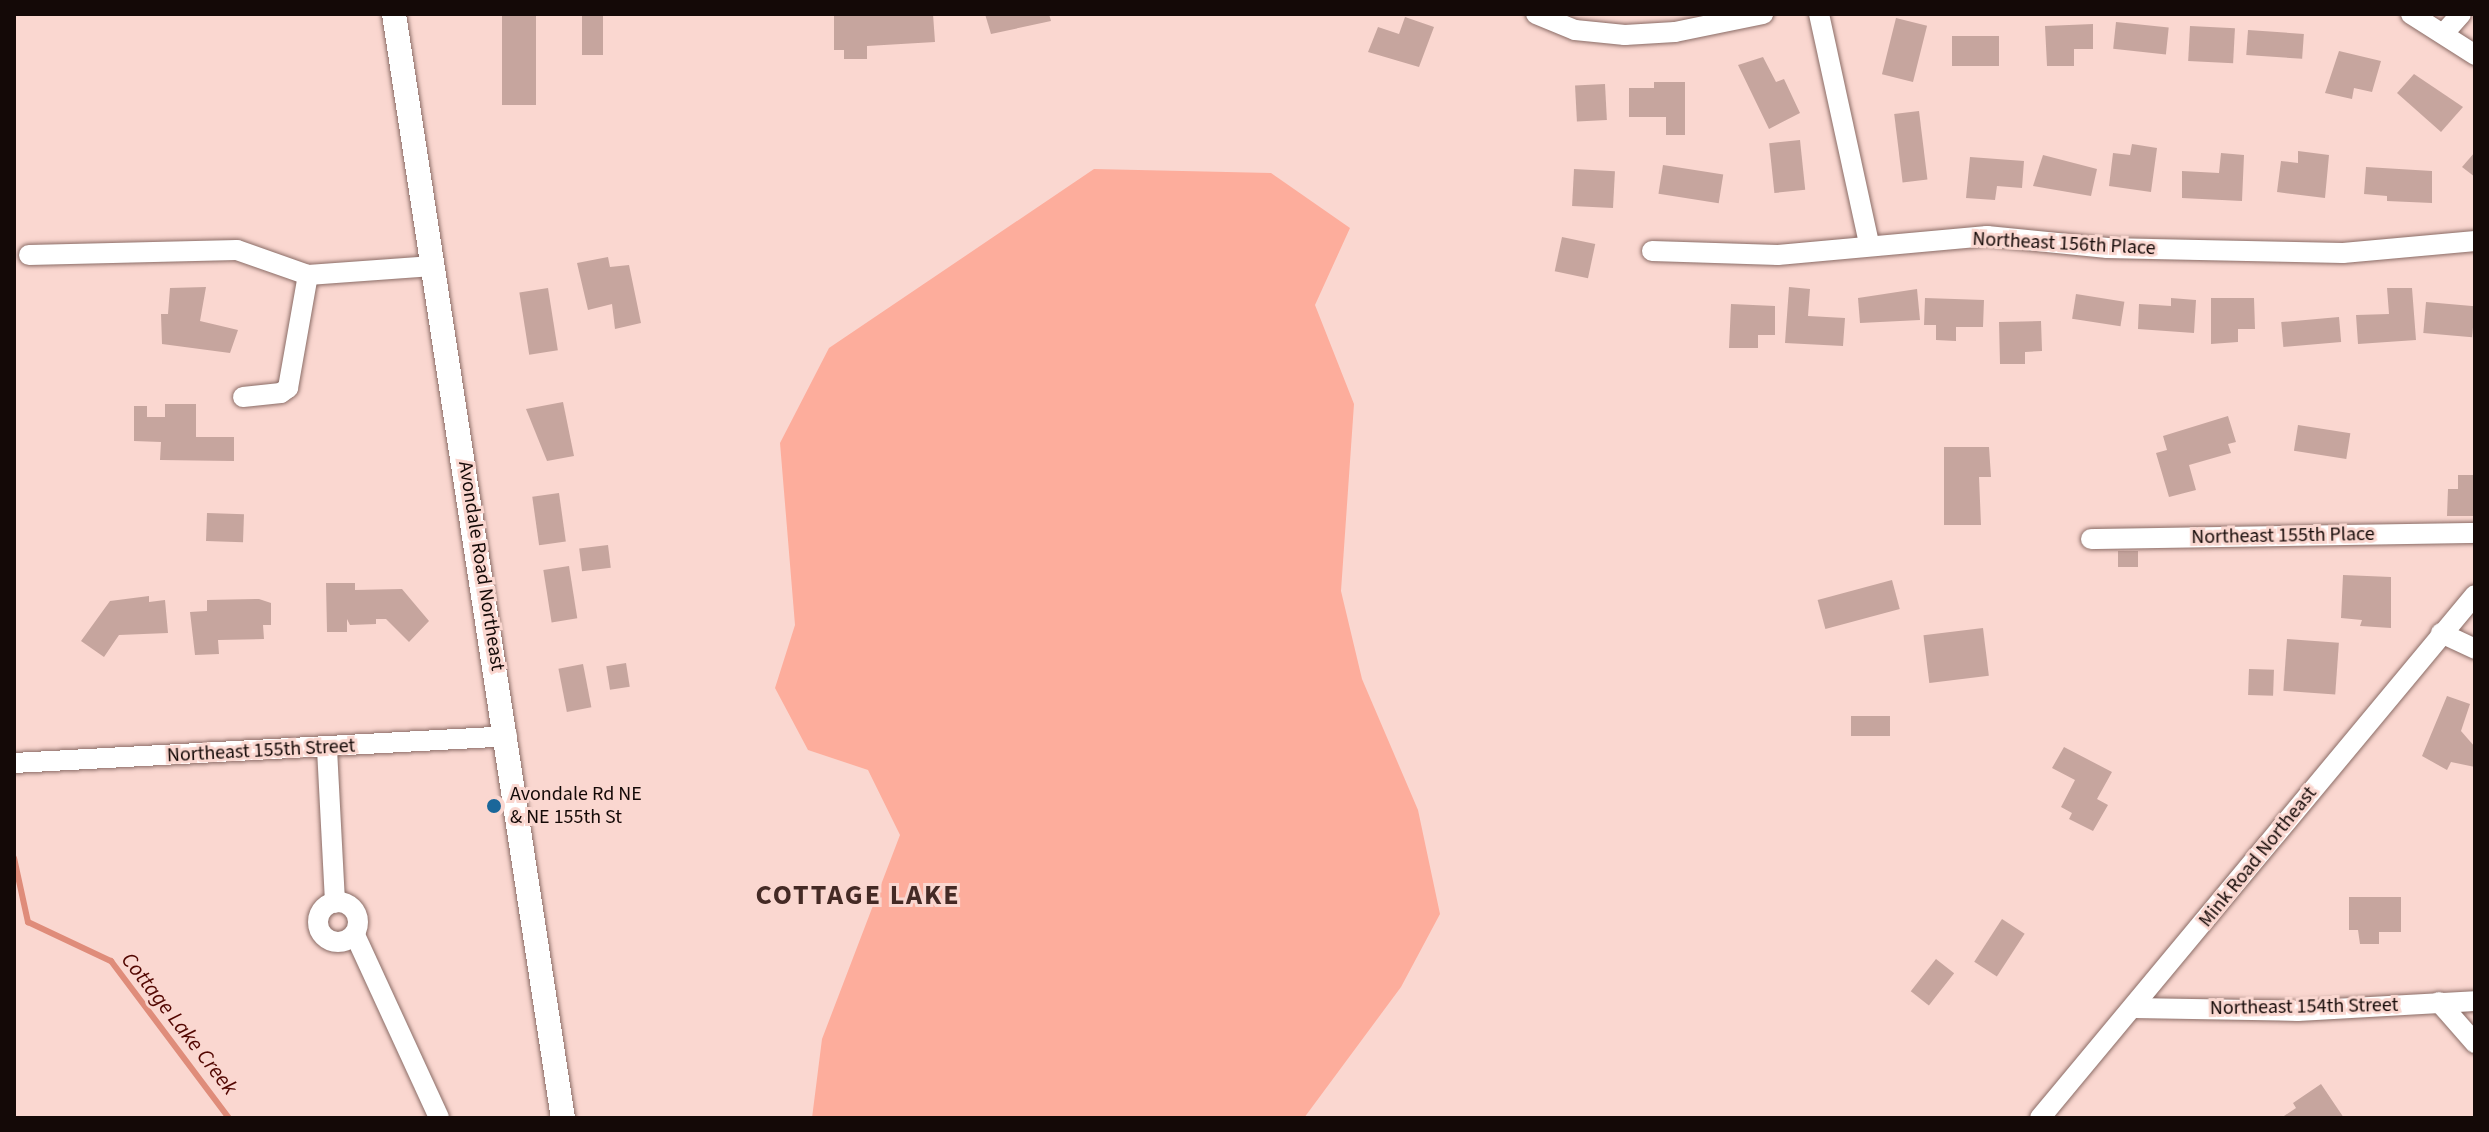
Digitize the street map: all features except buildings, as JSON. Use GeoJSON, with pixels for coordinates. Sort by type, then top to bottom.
{"type":"FeatureCollection","features":[{"type":"Feature","properties":{"kind":"main road","name":"Avondale Road Northeast"},"geometry":{"type":"LineString","coordinates":[[394,14],[507,736],[563,1118]]}},
{"type":"Feature","properties":{"kind":"street"},"geometry":{"type":"LineString","coordinates":[[1536,14],[1575,30],[1625,35],[1675,23],[1763,14]]}},
{"type":"Feature","properties":{"kind":"street"},"geometry":{"type":"LineString","coordinates":[[1819,14],[1869,244]]}},
{"type":"Feature","properties":{"kind":"street"},"geometry":{"type":"LineString","coordinates":[[2411,14],[2475,55]]}},
{"type":"Feature","properties":{"kind":"street"},"geometry":{"type":"LineString","coordinates":[[2444,33],[2461,14]]}},
{"type":"Feature","properties":{"kind":"street","name":"Northeast 156th Place"},"geometry":{"type":"LineString","coordinates":[[1652,251],[1778,255],[1869,244],[1987,236],[2107,248],[2343,253],[2475,241]]}},
{"type":"Feature","properties":{"kind":"street"},"geometry":{"type":"LineString","coordinates":[[29,255],[237,250],[308,275],[433,266]]}},
{"type":"Feature","properties":{"kind":"street"},"geometry":{"type":"LineString","coordinates":[[243,397],[281,393],[288,388],[308,275]]}},
{"type":"Feature","properties":{"kind":"street","name":"Northeast 155th Place"},"geometry":{"type":"LineString","coordinates":[[2091,539],[2475,533]]}},
{"type":"Feature","properties":{"kind":"street","name":"Mink Road Northeast"},"geometry":{"type":"LineString","coordinates":[[2040,1118],[2475,595]]}},
{"type":"Feature","properties":{"kind":"street"},"geometry":{"type":"LineString","coordinates":[[2441,633],[2475,649]]}},
{"type":"Feature","properties":{"kind":"street","name":"Northeast 155th Street"},"geometry":{"type":"LineString","coordinates":[[14,763],[327,749],[507,736]]}},
{"type":"Feature","properties":{"kind":"street"},"geometry":{"type":"LineString","coordinates":[[327,749],[335,903]]}},
{"type":"Feature","properties":{"kind":"street"},"geometry":{"type":"LineString","coordinates":[[355,935],[338,942],[321,933],[320,914],[335,903],[348,905],[357,915],[355,935],[439,1118]]}},
{"type":"Feature","properties":{"kind":"street","name":"Northeast 154th Street"},"geometry":{"type":"LineString","coordinates":[[2133,1008],[2298,1011],[2475,1001]]}},
{"type":"Feature","properties":{"kind":"street"},"geometry":{"type":"LineString","coordinates":[[2439,1002],[2475,1043]]}},
{"type":"Feature","properties":{"kind":"shaded area"},"geometry":{"type":"Polygon","coordinates":[[[1094,169],[1271,173],[1350,228],[1315,305],[1354,404],[1341,591],[1362,679],[1418,810],[1440,914],[1401,987],[1304,1118],[812,1118],[822,1039],[900,835],[868,770],[808,750],[775,688],[795,625],[780,443],[829,348],[1094,169]]]}},
{"type":"Feature","properties":{"kind":"waterway","name":"Cottage Lake Creek"},"geometry":{"type":"LineString","coordinates":[[14,858],[28,922],[111,961],[229,1118]]}},
{"type":"Feature","properties":{"kind":"place","name":"Avondale Rd NE & NE 155th St"},"geometry":{"type":"Point","coordinates":[494,806]}},
{"type":"Feature","properties":{"kind":"district","name":"COTTAGE LAKE"},"geometry":{"type":"Point","coordinates":[858,895]}}]}
